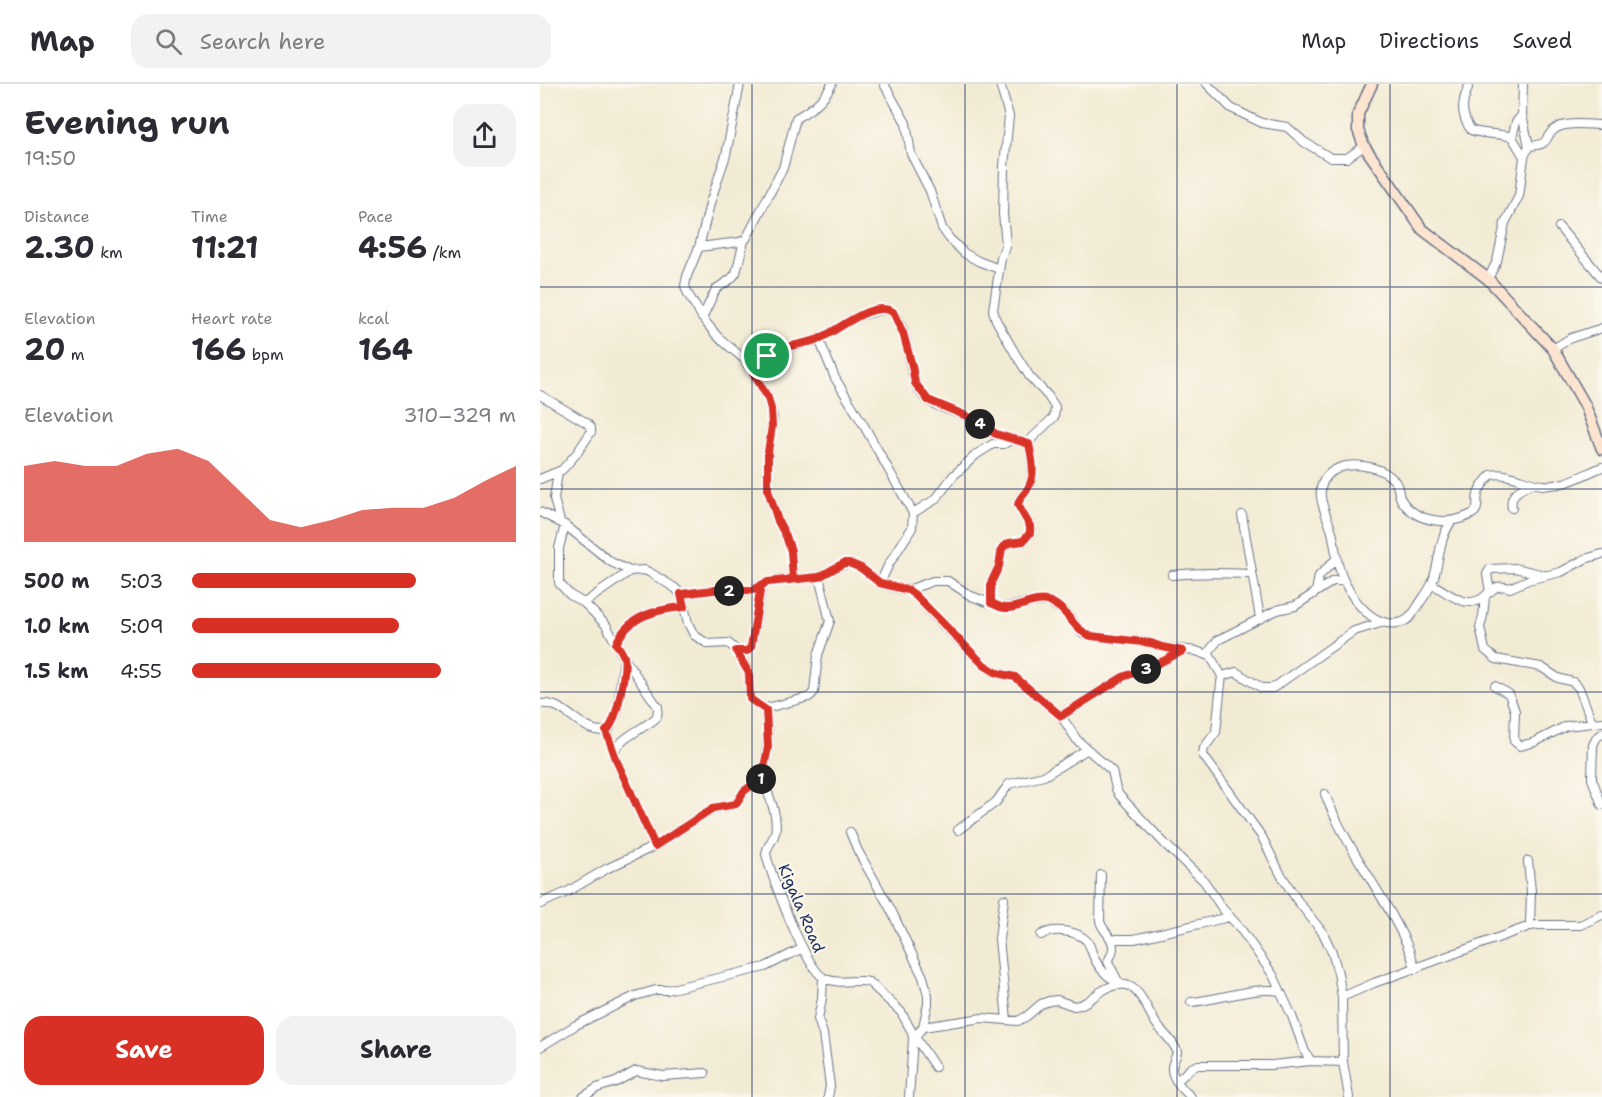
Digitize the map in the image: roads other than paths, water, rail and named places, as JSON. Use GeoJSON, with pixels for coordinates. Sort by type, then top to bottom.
{"type":"FeatureCollection","features":[{"type":"Feature","properties":{"kind":"street"},"geometry":{"type":"LineString","coordinates":[[740,84],[726,155],[686,286],[702,318],[717,336],[739,353],[768,398],[772,426],[768,460],[768,490],[791,551],[793,579]]}},
{"type":"Feature","properties":{"kind":"street"},"geometry":{"type":"LineString","coordinates":[[702,318],[716,289],[736,273],[744,241],[787,158],[796,118],[807,113],[826,95],[832,84]]}},
{"type":"Feature","properties":{"kind":"street"},"geometry":{"type":"LineString","coordinates":[[884,84],[906,123],[911,154],[930,191],[942,228],[964,253],[978,261],[999,268]]}},
{"type":"Feature","properties":{"kind":"street"},"geometry":{"type":"LineString","coordinates":[[991,603],[991,583],[999,566],[1002,548],[1009,543],[1023,541],[1030,533],[1030,526],[1018,505],[1032,478],[1030,438],[1054,417],[1055,407],[1030,377],[996,320],[993,304],[1006,244],[1003,214],[1004,166],[1009,124],[1008,106],[1000,84]]}},
{"type":"Feature","properties":{"kind":"street"},"geometry":{"type":"LineString","coordinates":[[1207,84],[1231,108],[1262,123],[1287,127],[1304,142],[1331,158],[1347,158],[1364,146]]}},
{"type":"Feature","properties":{"kind":"street"},"geometry":{"type":"LineString","coordinates":[[1488,279],[1501,248],[1505,223],[1519,196],[1524,157],[1529,146],[1522,115],[1523,84]]}},
{"type":"Feature","properties":{"kind":"street"},"geometry":{"type":"LineString","coordinates":[[1371,85],[1358,114],[1358,130],[1364,146],[1422,229],[1488,279],[1553,349],[1585,405],[1602,448]]}},
{"type":"Feature","properties":{"kind":"street"},"geometry":{"type":"LineString","coordinates":[[1467,88],[1462,111],[1471,130],[1512,137],[1524,157]]}},
{"type":"Feature","properties":{"kind":"street"},"geometry":{"type":"LineString","coordinates":[[1512,137],[1516,122],[1522,115]]}},
{"type":"Feature","properties":{"kind":"street"},"geometry":{"type":"LineString","coordinates":[[1529,146],[1547,142],[1554,130],[1558,128],[1602,125]]}},
{"type":"Feature","properties":{"kind":"street"},"geometry":{"type":"LineString","coordinates":[[1559,227],[1602,278]]}},
{"type":"Feature","properties":{"kind":"street"},"geometry":{"type":"LineString","coordinates":[[699,247],[744,241]]}},
{"type":"Feature","properties":{"kind":"street"},"geometry":{"type":"LineString","coordinates":[[752,371],[771,353],[819,339],[867,313],[890,310],[903,333],[915,383],[920,392],[935,404],[969,417],[989,431],[1029,444]]}},
{"type":"Feature","properties":{"kind":"street"},"geometry":{"type":"LineString","coordinates":[[1553,349],[1571,338],[1602,328]]}},
{"type":"Feature","properties":{"kind":"street"},"geometry":{"type":"LineString","coordinates":[[819,339],[835,378],[912,513],[912,528],[880,583]]}},
{"type":"Feature","properties":{"kind":"street"},"geometry":{"type":"LineString","coordinates":[[540,395],[587,423],[591,428],[591,432],[573,458],[558,472],[540,480]]}},
{"type":"Feature","properties":{"kind":"street"},"geometry":{"type":"LineString","coordinates":[[912,513],[936,499],[953,476],[977,454],[993,444],[1004,444],[1013,440]]}},
{"type":"Feature","properties":{"kind":"street"},"geometry":{"type":"LineString","coordinates":[[1385,622],[1376,619],[1362,609],[1343,581],[1336,558],[1332,530],[1325,515],[1321,494],[1326,477],[1339,469],[1370,466],[1394,479],[1400,498],[1408,507],[1430,519],[1451,522],[1474,513],[1477,508],[1479,491],[1491,475],[1502,474],[1532,484],[1564,484],[1602,467]]}},
{"type":"Feature","properties":{"kind":"street"},"geometry":{"type":"LineString","coordinates":[[558,472],[554,499],[562,523],[559,583],[570,595],[584,603],[609,630],[624,658],[659,710],[657,717],[649,725],[620,743],[615,751]]}},
{"type":"Feature","properties":{"kind":"street"},"geometry":{"type":"LineString","coordinates":[[1512,508],[1511,498],[1514,494],[1532,484]]}},
{"type":"Feature","properties":{"kind":"street"},"geometry":{"type":"LineString","coordinates":[[540,512],[562,523],[611,562],[630,571]]}},
{"type":"Feature","properties":{"kind":"street"},"geometry":{"type":"LineString","coordinates":[[1242,515],[1260,618]]}},
{"type":"Feature","properties":{"kind":"street"},"geometry":{"type":"LineString","coordinates":[[1222,676],[1236,672],[1262,688],[1273,688],[1360,628],[1385,622],[1402,622],[1410,618],[1432,584],[1439,550],[1451,522]]}},
{"type":"Feature","properties":{"kind":"street"},"geometry":{"type":"LineString","coordinates":[[1432,584],[1464,601],[1473,601],[1487,595],[1499,585],[1510,588],[1528,580],[1561,572],[1585,559],[1602,554]]}},
{"type":"Feature","properties":{"kind":"street"},"geometry":{"type":"LineString","coordinates":[[1316,591],[1319,576],[1336,558]]}},
{"type":"Feature","properties":{"kind":"street"},"geometry":{"type":"LineString","coordinates":[[584,603],[630,571],[637,570],[649,572],[681,594],[713,590],[753,590],[768,582],[819,577],[844,563],[849,563],[861,568],[880,583],[908,590],[984,665],[997,673],[1015,677],[1061,716],[1086,750],[1112,771],[1119,795],[1204,881],[1229,917],[1240,928],[1280,991],[1305,1052],[1311,1061]]}},
{"type":"Feature","properties":{"kind":"street"},"geometry":{"type":"LineString","coordinates":[[1545,575],[1515,568],[1490,569],[1486,574],[1487,595],[1480,627],[1485,650],[1496,659],[1541,667],[1557,678],[1573,682],[1579,688],[1592,723]]}},
{"type":"Feature","properties":{"kind":"street"},"geometry":{"type":"LineString","coordinates":[[1172,575],[1214,572],[1251,574]]}},
{"type":"Feature","properties":{"kind":"street"},"geometry":{"type":"LineString","coordinates":[[766,710],[773,705],[809,697],[814,692],[818,655],[830,621],[819,577]]}},
{"type":"Feature","properties":{"kind":"street"},"geometry":{"type":"LineString","coordinates":[[908,590],[933,581],[948,581],[971,596],[1004,608],[1048,601],[1065,612],[1083,634],[1151,643],[1162,647],[1207,654],[1214,660],[1222,676],[1216,732],[1204,748],[1203,755],[1262,837],[1280,873],[1323,933],[1332,952],[1342,997],[1343,1062],[1349,1097]]}},
{"type":"Feature","properties":{"kind":"street"},"geometry":{"type":"LineString","coordinates":[[1207,654],[1218,640],[1277,610],[1295,606],[1333,581],[1343,581]]}},
{"type":"Feature","properties":{"kind":"street"},"geometry":{"type":"LineString","coordinates":[[736,651],[747,651],[751,647],[761,585]]}},
{"type":"Feature","properties":{"kind":"street"},"geometry":{"type":"LineString","coordinates":[[681,594],[691,631],[698,639],[712,645],[728,644],[736,651],[749,673],[750,699],[766,710]]}},
{"type":"Feature","properties":{"kind":"street"},"geometry":{"type":"LineString","coordinates":[[616,644],[625,629],[641,617],[665,608],[684,607]]}},
{"type":"Feature","properties":{"kind":"street"},"geometry":{"type":"LineString","coordinates":[[1360,628],[1362,609]]}},
{"type":"Feature","properties":{"kind":"street"},"geometry":{"type":"LineString","coordinates":[[1061,716],[1123,677],[1153,666],[1183,651]]}},
{"type":"Feature","properties":{"kind":"street"},"geometry":{"type":"LineString","coordinates":[[540,704],[552,704],[594,730],[606,731],[612,727],[617,712],[624,658]]}},
{"type":"Feature","properties":{"kind":"street"},"geometry":{"type":"LineString","coordinates":[[1495,686],[1509,694],[1515,711],[1514,741],[1520,746],[1535,742],[1566,726],[1602,722]]}},
{"type":"Feature","properties":{"kind":"street"},"geometry":{"type":"LineString","coordinates":[[540,904],[655,846],[713,808],[736,804],[744,791],[762,778],[768,747],[766,710]]}},
{"type":"Feature","properties":{"kind":"street"},"geometry":{"type":"LineString","coordinates":[[606,731],[618,764],[655,846]]}},
{"type":"Feature","properties":{"kind":"street"},"geometry":{"type":"LineString","coordinates":[[1602,734],[1597,737],[1593,745],[1592,779],[1602,805]]}},
{"type":"Feature","properties":{"kind":"street"},"geometry":{"type":"LineString","coordinates":[[958,830],[996,802],[1009,784],[1044,776],[1086,750]]}},
{"type":"Feature","properties":{"kind":"street","name":"Kigala Road"},"geometry":{"type":"LineString","coordinates":[[762,778],[776,820],[774,836],[767,847],[766,854],[803,948],[823,978]]}},
{"type":"Feature","properties":{"kind":"street"},"geometry":{"type":"LineString","coordinates":[[1325,794],[1341,829],[1376,886],[1410,950],[1415,969]]}},
{"type":"Feature","properties":{"kind":"street"},"geometry":{"type":"LineString","coordinates":[[850,832],[891,910],[923,977],[928,994],[923,1026],[914,1038],[909,1097]]}},
{"type":"Feature","properties":{"kind":"street"},"geometry":{"type":"LineString","coordinates":[[1528,861],[1531,891],[1530,926]]}},
{"type":"Feature","properties":{"kind":"street"},"geometry":{"type":"LineString","coordinates":[[1101,875],[1100,921],[1112,941],[1113,948],[1108,962],[1119,983]]}},
{"type":"Feature","properties":{"kind":"street"},"geometry":{"type":"LineString","coordinates":[[1004,899],[999,939],[1006,1020]]}},
{"type":"Feature","properties":{"kind":"street"},"geometry":{"type":"LineString","coordinates":[[1342,997],[1530,926],[1538,924],[1580,925],[1602,915]]}},
{"type":"Feature","properties":{"kind":"street"},"geometry":{"type":"LineString","coordinates":[[1112,941],[1141,938],[1229,917]]}},
{"type":"Feature","properties":{"kind":"street"},"geometry":{"type":"LineString","coordinates":[[1041,935],[1058,929],[1083,938],[1088,942],[1097,964],[1112,980],[1139,993],[1160,1029],[1174,1044],[1177,1052],[1172,1068],[1181,1088],[1191,1097]]}},
{"type":"Feature","properties":{"kind":"street"},"geometry":{"type":"LineString","coordinates":[[540,1047],[576,1025],[636,996],[765,967],[803,948]]}},
{"type":"Feature","properties":{"kind":"street"},"geometry":{"type":"LineString","coordinates":[[828,1097],[830,1086],[823,1034],[818,1019],[823,978],[845,983],[869,982],[901,1012],[914,1038],[935,1067]]}},
{"type":"Feature","properties":{"kind":"street"},"geometry":{"type":"LineString","coordinates":[[923,1026],[982,1018],[1012,1022],[1023,1019],[1041,1004],[1049,1001],[1057,1000],[1074,1006],[1087,1003],[1099,992],[1119,983]]}},
{"type":"Feature","properties":{"kind":"street"},"geometry":{"type":"LineString","coordinates":[[1191,1002],[1208,1001],[1264,989],[1280,991]]}},
{"type":"Feature","properties":{"kind":"street"},"geometry":{"type":"LineString","coordinates":[[1177,1081],[1191,1068],[1198,1065],[1343,1062]]}},
{"type":"Feature","properties":{"kind":"street"},"geometry":{"type":"LineString","coordinates":[[584,1097],[597,1088],[616,1082],[636,1071],[663,1076],[705,1073]]}}]}
